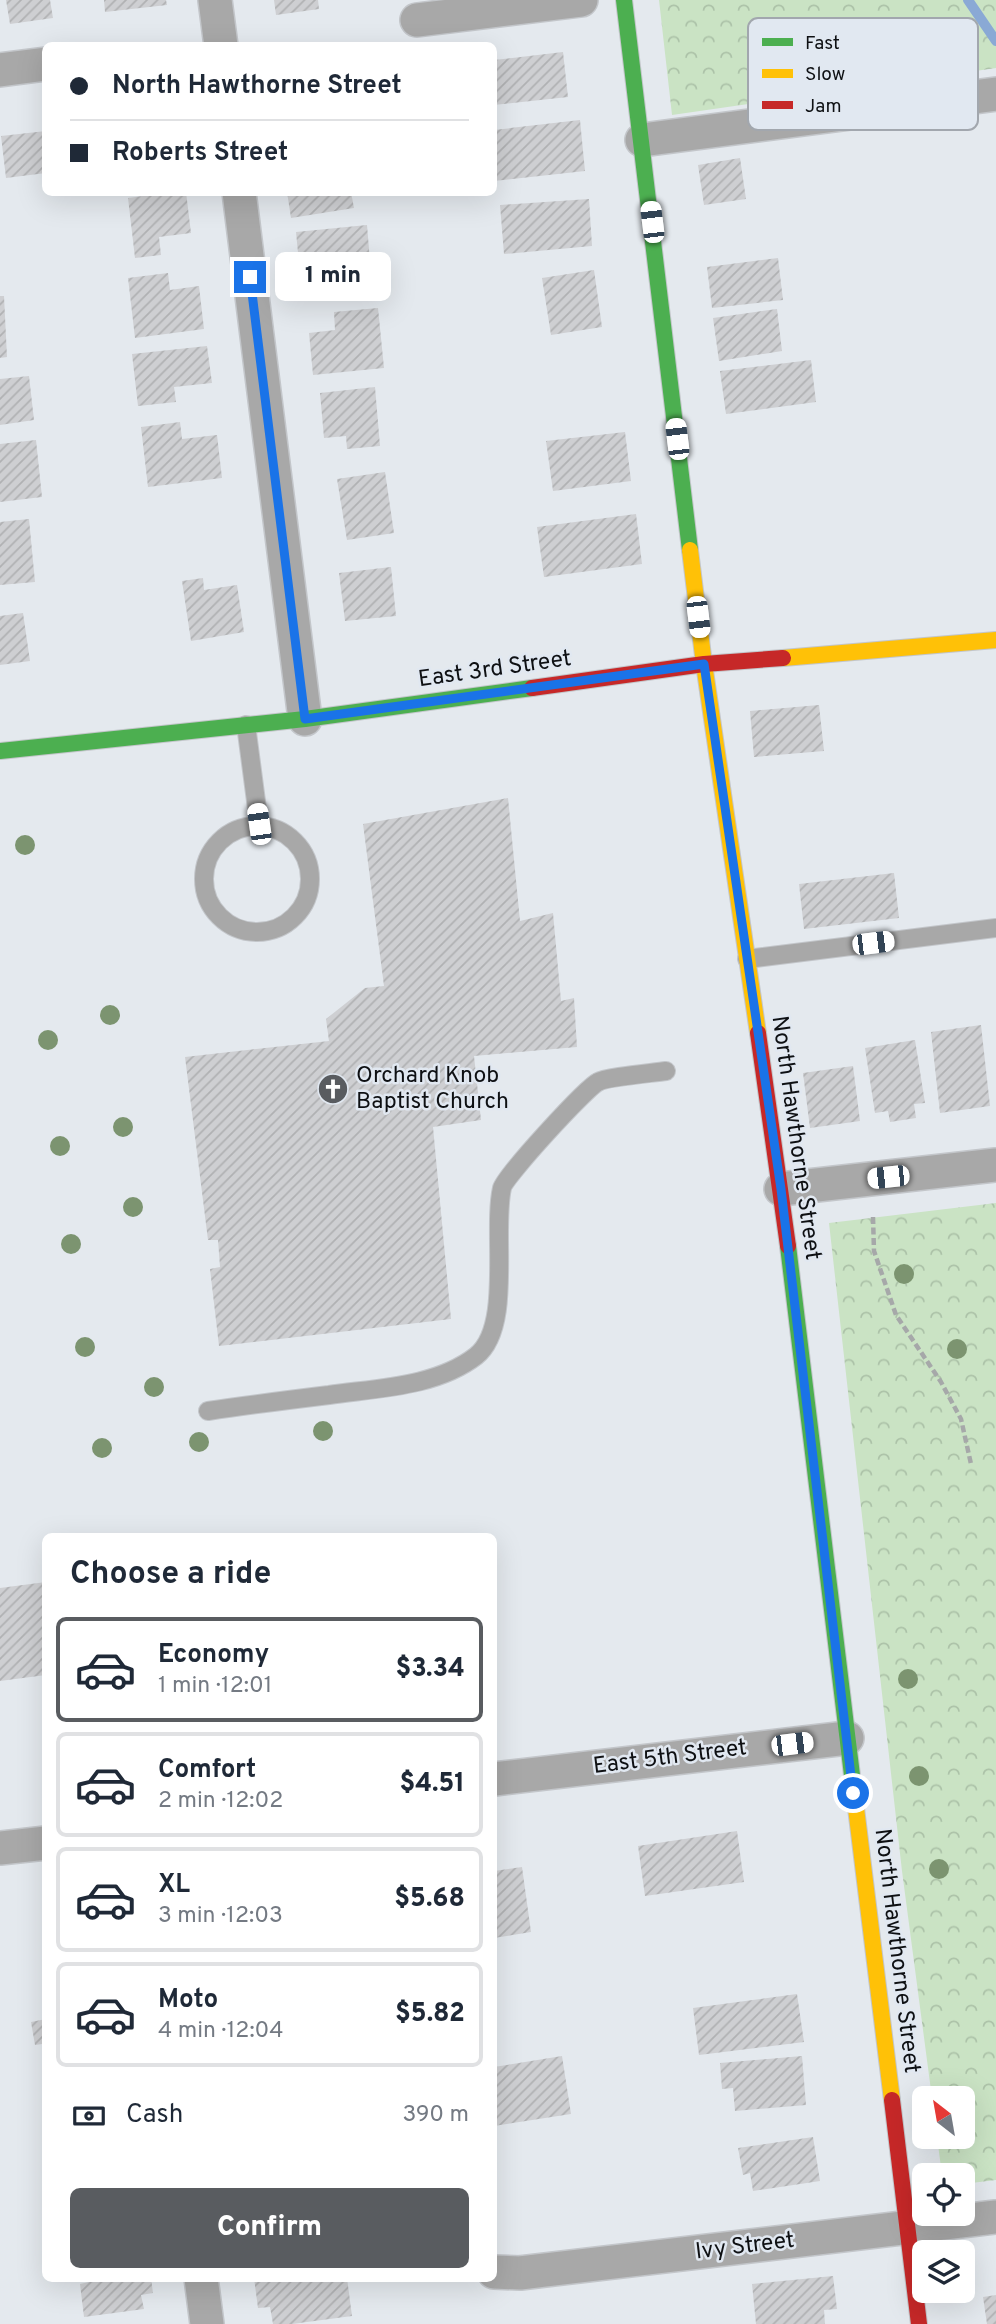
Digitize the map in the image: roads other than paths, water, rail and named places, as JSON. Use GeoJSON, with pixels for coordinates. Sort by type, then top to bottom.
{"type":"FeatureCollection","features":[{"type":"Feature","properties":{"kind":"street"},"geometry":{"type":"LineString","coordinates":[[214,42],[215,0]]}},
{"type":"Feature","properties":{"kind":"street"},"geometry":{"type":"LineString","coordinates":[[417,20],[581,0]]}},
{"type":"Feature","properties":{"kind":"street","name":"North Hawthorne Street"},"geometry":{"type":"LineString","coordinates":[[624,0],[704,664],[781,1189],[919,2324]]}},
{"type":"Feature","properties":{"kind":"street"},"geometry":{"type":"LineString","coordinates":[[0,70],[42,65]]}},
{"type":"Feature","properties":{"kind":"street"},"geometry":{"type":"LineString","coordinates":[[978,96],[996,94]]}},
{"type":"Feature","properties":{"kind":"street"},"geometry":{"type":"LineString","coordinates":[[642,140],[748,126]]}},
{"type":"Feature","properties":{"kind":"street"},"geometry":{"type":"LineString","coordinates":[[240,196],[305,719]]}},
{"type":"Feature","properties":{"kind":"street","name":"East 3rd Street"},"geometry":{"type":"LineString","coordinates":[[0,751],[305,719],[704,664],[996,640]]}},
{"type":"Feature","properties":{"kind":"street"},"geometry":{"type":"LineString","coordinates":[[781,1189],[996,1165]]}},
{"type":"Feature","properties":{"kind":"street","name":"East 5th Street"},"geometry":{"type":"LineString","coordinates":[[497,1779],[847,1738]]}},
{"type":"Feature","properties":{"kind":"street"},"geometry":{"type":"LineString","coordinates":[[0,1848],[42,1843]]}},
{"type":"Feature","properties":{"kind":"street","name":"Ivy Street"},"geometry":{"type":"LineString","coordinates":[[497,2272],[520,2273],[996,2217]]}},
{"type":"Feature","properties":{"kind":"street"},"geometry":{"type":"LineString","coordinates":[[202,2282],[207,2324]]}},
{"type":"Feature","properties":{"kind":"lane"},"geometry":{"type":"LineString","coordinates":[[246,725],[259,824]]}},
{"type":"Feature","properties":{"kind":"lane"},"geometry":{"type":"LineString","coordinates":[[259,824],[279,829],[297,841],[308,859],[312,880],[307,900],[295,918],[277,929],[256,933],[235,928],[218,916],[207,898],[203,878],[208,857],[220,840],[238,828],[259,824]]}},
{"type":"Feature","properties":{"kind":"lane"},"geometry":{"type":"LineString","coordinates":[[747,959],[996,928]]}},
{"type":"Feature","properties":{"kind":"lane"},"geometry":{"type":"LineString","coordinates":[[208,1411],[400,1385],[443,1375],[477,1356],[492,1336],[497,1314],[503,1185],[542,1137],[598,1081],[666,1071]]}},
{"type":"Feature","properties":{"kind":"waterway"},"geometry":{"type":"LineString","coordinates":[[968,0],[996,41]]}},
{"type":"Feature","properties":{"kind":"place","name":"Orchard Knob Baptist Church"},"geometry":{"type":"Point","coordinates":[333,1089]}}]}
